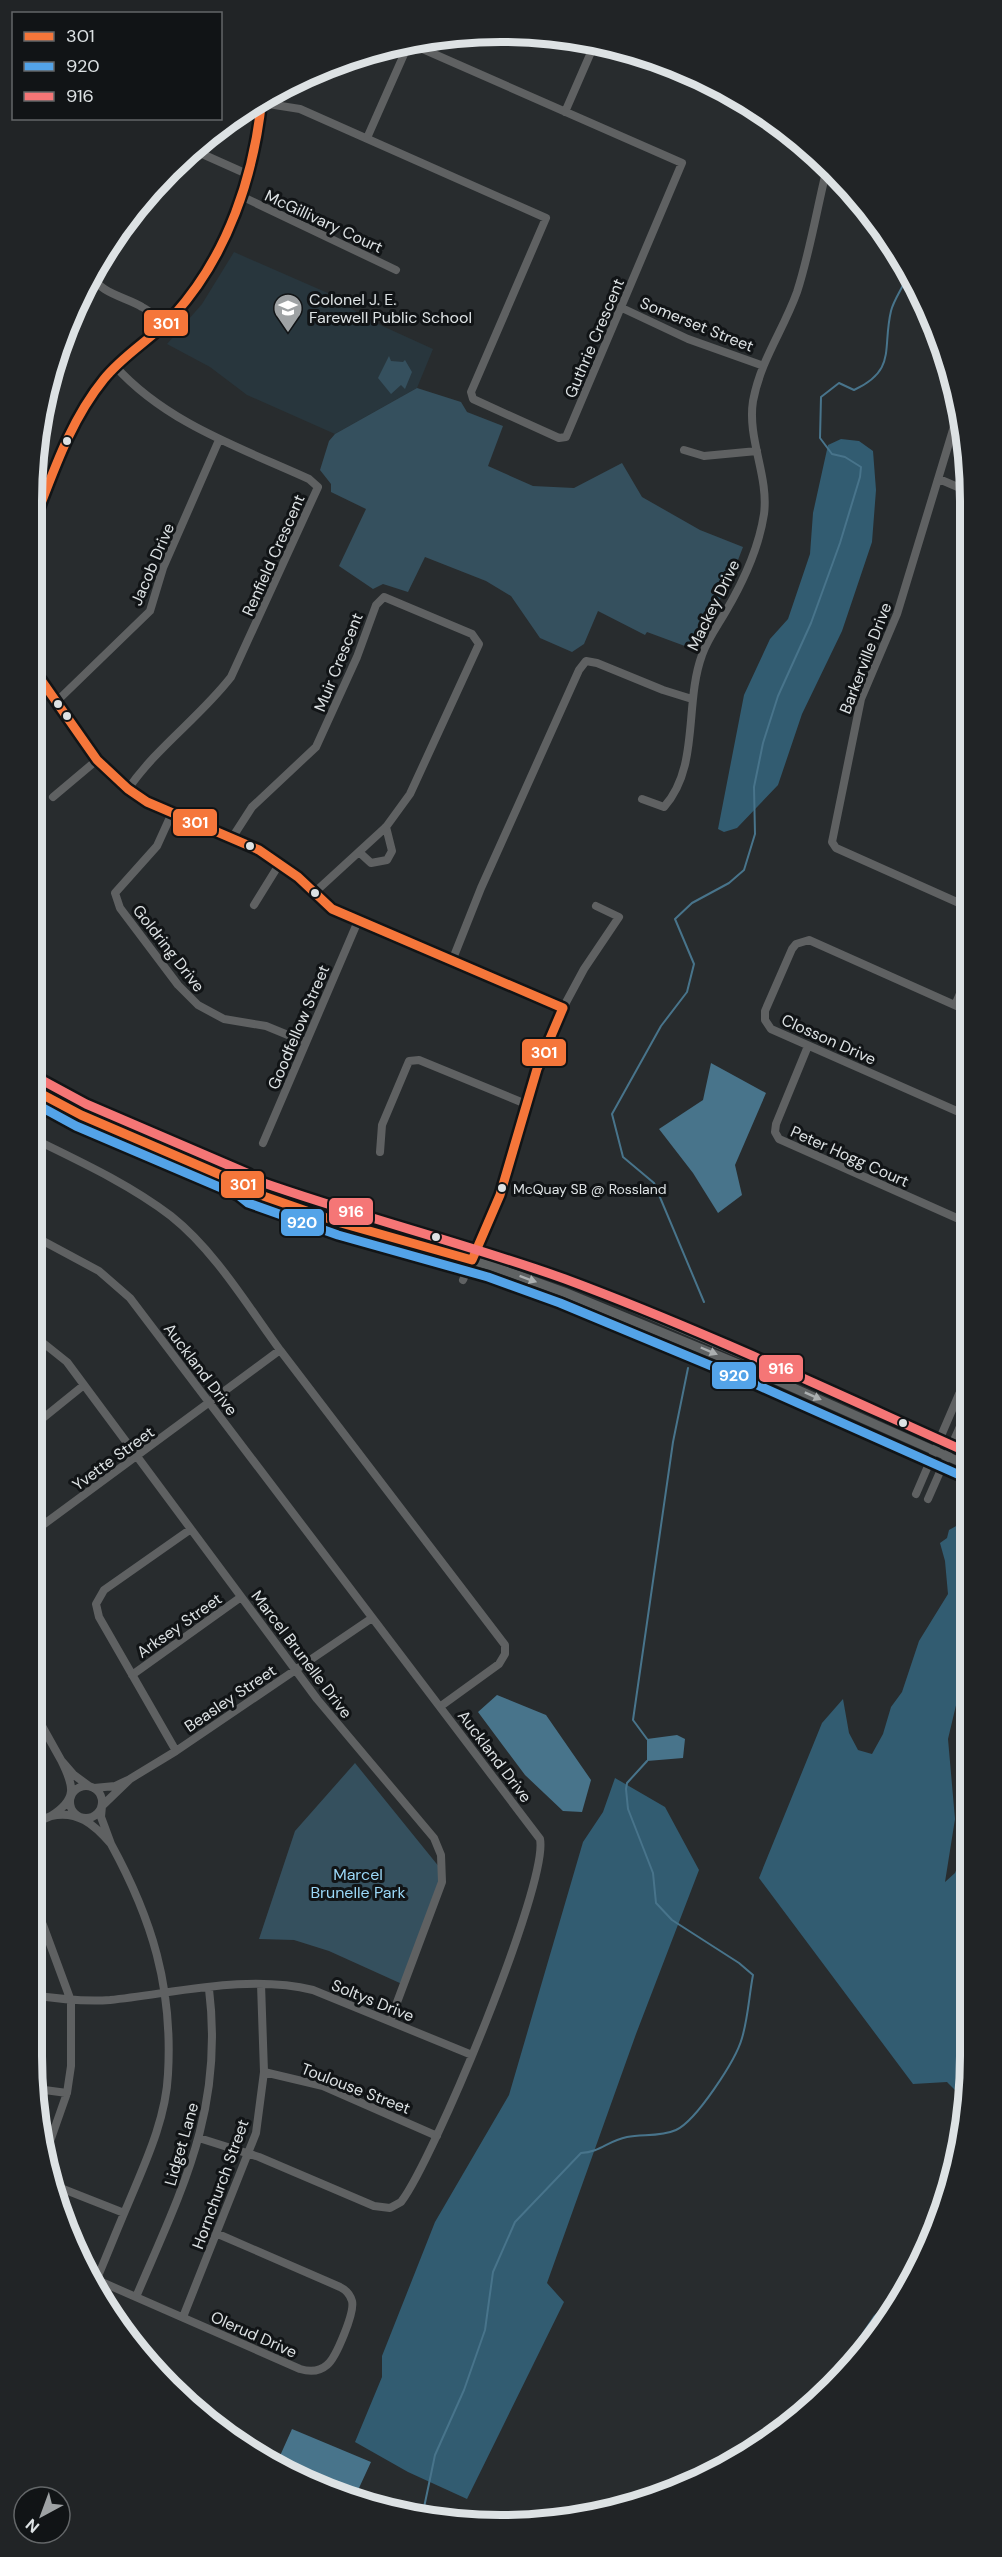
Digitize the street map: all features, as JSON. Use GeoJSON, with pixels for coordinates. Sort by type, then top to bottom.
{"type":"FeatureCollection","features":[{"type":"Feature","properties":{"kind":"main road"},"geometry":{"type":"LineString","coordinates":[[42,1094],[92,1119],[244,1185],[252,1192],[341,1222],[472,1260],[564,1292],[633,1319],[960,1462]]}},
{"type":"Feature","properties":{"kind":"main road"},"geometry":{"type":"LineString","coordinates":[[244,1185],[254,1185],[477,1249],[612,1297],[960,1446]]}},
{"type":"Feature","properties":{"kind":"street","name":"Guthrie Crescent"},"geometry":{"type":"LineString","coordinates":[[273,103],[300,109],[546,218],[471,392],[473,399],[559,438],[566,436],[682,164],[423,49]]}},
{"type":"Feature","properties":{"kind":"street"},"geometry":{"type":"LineString","coordinates":[[565,112],[591,51]]}},
{"type":"Feature","properties":{"kind":"street","name":"Guthrie Crescent"},"geometry":{"type":"LineString","coordinates":[[367,138],[405,52]]}},
{"type":"Feature","properties":{"kind":"street"},"geometry":{"type":"LineString","coordinates":[[42,503],[76,422],[87,402],[115,366],[165,324],[186,299],[211,262],[241,196],[248,174],[260,110]]}},
{"type":"Feature","properties":{"kind":"street"},"geometry":{"type":"LineString","coordinates":[[201,153],[248,174]]}},
{"type":"Feature","properties":{"kind":"street","name":"Mackey Drive"},"geometry":{"type":"LineString","coordinates":[[642,799],[664,807],[677,793],[688,749],[692,699],[702,655],[733,600],[761,527],[765,491],[757,451],[753,404],[761,365],[797,289],[825,175]]}},
{"type":"Feature","properties":{"kind":"street","name":"McGillivary Court"},"geometry":{"type":"LineString","coordinates":[[241,196],[396,270]]}},
{"type":"Feature","properties":{"kind":"street"},"geometry":{"type":"LineString","coordinates":[[97,283],[142,307],[165,324]]}},
{"type":"Feature","properties":{"kind":"street","name":"Somerset Street"},"geometry":{"type":"LineString","coordinates":[[622,308],[688,339],[761,365]]}},
{"type":"Feature","properties":{"kind":"street","name":"Renfield Crescent"},"geometry":{"type":"LineString","coordinates":[[115,366],[141,392],[219,440],[309,479],[318,487],[231,677],[215,698],[147,763],[128,789]]}},
{"type":"Feature","properties":{"kind":"street","name":"Barkerville Drive"},"geometry":{"type":"LineString","coordinates":[[954,426],[897,614],[861,699],[832,842],[836,848],[960,903]]}},
{"type":"Feature","properties":{"kind":"street","name":"Jacob Drive"},"geometry":{"type":"LineString","coordinates":[[55,703],[150,610],[164,568],[219,440]]}},
{"type":"Feature","properties":{"kind":"street"},"geometry":{"type":"LineString","coordinates":[[684,450],[704,456],[757,451]]}},
{"type":"Feature","properties":{"kind":"street"},"geometry":{"type":"LineString","coordinates":[[939,478],[960,488]]}},
{"type":"Feature","properties":{"kind":"street","name":"Muir Crescent"},"geometry":{"type":"LineString","coordinates":[[232,838],[252,807],[316,747],[357,657],[376,605],[384,597],[472,634],[478,645],[410,794],[386,827],[314,893]]}},
{"type":"Feature","properties":{"kind":"street"},"geometry":{"type":"LineString","coordinates":[[452,961],[481,888],[579,670],[586,662],[597,663],[663,690],[692,699]]}},
{"type":"Feature","properties":{"kind":"street"},"geometry":{"type":"LineString","coordinates":[[42,685],[97,759],[128,789],[147,802],[232,838],[280,863],[332,909],[563,1008]]}},
{"type":"Feature","properties":{"kind":"street"},"geometry":{"type":"LineString","coordinates":[[53,798],[97,759]]}},
{"type":"Feature","properties":{"kind":"street","name":"Goldring Drive"},"geometry":{"type":"LineString","coordinates":[[172,813],[157,846],[115,893],[116,900],[178,985],[198,1005],[225,1019],[266,1026],[305,1042]]}},
{"type":"Feature","properties":{"kind":"street"},"geometry":{"type":"LineString","coordinates":[[359,852],[371,863],[387,860],[392,851],[386,827]]}},
{"type":"Feature","properties":{"kind":"street"},"geometry":{"type":"LineString","coordinates":[[254,905],[280,863]]}},
{"type":"Feature","properties":{"kind":"street"},"geometry":{"type":"LineString","coordinates":[[463,1280],[500,1195],[537,1069],[563,1008],[584,969],[619,917],[596,906]]}},
{"type":"Feature","properties":{"kind":"street","name":"Goodfellow Street"},"geometry":{"type":"LineString","coordinates":[[263,1143],[357,921]]}},
{"type":"Feature","properties":{"kind":"street","name":"Closson Drive"},"geometry":{"type":"LineString","coordinates":[[960,1007],[809,939],[792,949],[765,1011],[765,1020],[771,1029],[960,1112]]}},
{"type":"Feature","properties":{"kind":"street"},"geometry":{"type":"LineString","coordinates":[[955,1005],[960,993]]}},
{"type":"Feature","properties":{"kind":"street","name":"Peter Hogg Court"},"geometry":{"type":"LineString","coordinates":[[808,1046],[776,1124],[775,1132],[779,1139],[960,1219]]}},
{"type":"Feature","properties":{"kind":"street"},"geometry":{"type":"LineString","coordinates":[[380,1152],[382,1125],[409,1061],[419,1060],[526,1104]]}},
{"type":"Feature","properties":{"kind":"street"},"geometry":{"type":"LineString","coordinates":[[42,1143],[134,1191],[171,1217],[196,1240],[505,1645],[505,1654],[499,1664],[441,1706]]}},
{"type":"Feature","properties":{"kind":"street","name":"Auckland Drive"},"geometry":{"type":"LineString","coordinates":[[42,1240],[83,1261],[118,1286],[130,1298],[441,1706],[534,1831],[542,1848],[538,1868],[513,1946],[472,2055],[437,2136],[401,2202],[390,2208],[374,2206],[249,2154],[199,2138]]}},
{"type":"Feature","properties":{"kind":"street","name":"Marcel Brunelle Drive"},"geometry":{"type":"LineString","coordinates":[[42,1342],[67,1362],[139,1456],[295,1670],[434,1838],[441,1855],[443,1873],[440,1891],[390,2021]]}},
{"type":"Feature","properties":{"kind":"street","name":"Yvette Street"},"geometry":{"type":"LineString","coordinates":[[42,1526],[280,1350]]}},
{"type":"Feature","properties":{"kind":"street"},"geometry":{"type":"LineString","coordinates":[[42,1419],[84,1385]]}},
{"type":"Feature","properties":{"kind":"street"},"geometry":{"type":"LineString","coordinates":[[916,1494],[960,1393]]}},
{"type":"Feature","properties":{"kind":"street"},"geometry":{"type":"LineString","coordinates":[[928,1499],[960,1427]]}},
{"type":"Feature","properties":{"kind":"street"},"geometry":{"type":"LineString","coordinates":[[176,1751],[96,1611],[97,1599],[104,1590],[191,1528]]}},
{"type":"Feature","properties":{"kind":"street","name":"Arksey Street"},"geometry":{"type":"LineString","coordinates":[[132,1675],[241,1598]]}},
{"type":"Feature","properties":{"kind":"street","name":"Beasley Street"},"geometry":{"type":"LineString","coordinates":[[91,1787],[115,1786],[130,1779],[176,1751],[372,1617]]}},
{"type":"Feature","properties":{"kind":"street"},"geometry":{"type":"LineString","coordinates":[[42,1726],[70,1778],[72,1811],[100,1830],[111,1844]]}},
{"type":"Feature","properties":{"kind":"street"},"geometry":{"type":"LineString","coordinates":[[61,1760],[74,1775],[101,1796],[101,1817],[111,1844],[142,1905],[160,1958],[166,1992],[168,2075],[163,2104],[152,2146],[98,2276]]}},
{"type":"Feature","properties":{"kind":"street","name":"Beasley Street"},"geometry":{"type":"LineString","coordinates":[[102,1806],[130,1779]]}},
{"type":"Feature","properties":{"kind":"street"},"geometry":{"type":"LineString","coordinates":[[42,1820],[63,1807],[78,1788],[91,1787]]}},
{"type":"Feature","properties":{"kind":"street"},"geometry":{"type":"LineString","coordinates":[[51,1816],[66,1814],[91,1818],[102,1806]]}},
{"type":"Feature","properties":{"kind":"street"},"geometry":{"type":"LineString","coordinates":[[42,1923],[71,2001],[70,2066],[67,2093],[50,2141]]}},
{"type":"Feature","properties":{"kind":"street","name":"Soltys Drive"},"geometry":{"type":"LineString","coordinates":[[42,1997],[71,2001],[108,2000],[166,1992],[261,1984],[289,1985],[313,1990],[472,2055]]}},
{"type":"Feature","properties":{"kind":"street","name":"Hornchurch Street"},"geometry":{"type":"LineString","coordinates":[[183,2317],[218,2234],[256,2133],[264,2072],[261,1984]]}},
{"type":"Feature","properties":{"kind":"street","name":"Lidget Lane"},"geometry":{"type":"LineString","coordinates":[[136,2297],[186,2180],[199,2138],[209,2095],[213,2051],[209,1989]]}},
{"type":"Feature","properties":{"kind":"street","name":"Toulouse Street"},"geometry":{"type":"LineString","coordinates":[[264,2072],[323,2086],[437,2136]]}},
{"type":"Feature","properties":{"kind":"street"},"geometry":{"type":"LineString","coordinates":[[43,2090],[67,2093]]}},
{"type":"Feature","properties":{"kind":"street"},"geometry":{"type":"LineString","coordinates":[[62,2188],[124,2213]]}},
{"type":"Feature","properties":{"kind":"street","name":"Olerud Drive"},"geometry":{"type":"LineString","coordinates":[[103,2287],[136,2297],[300,2369],[317,2371],[328,2364],[334,2357],[352,2309],[348,2293],[340,2286],[218,2234]]}},
{"type":"Feature","properties":{"kind":"shaded area","name":"Colonel J. E. Farewell Public School"},"geometry":{"type":"Polygon","coordinates":[[[234,252],[330,294],[367,319],[433,349],[417,388],[335,434],[247,395],[210,367],[167,344],[202,304],[234,252]]]}},
{"type":"Feature","properties":{"kind":"shaded area"},"geometry":{"type":"Polygon","coordinates":[[[841,439],[859,441],[873,451],[876,490],[872,542],[842,631],[802,714],[778,785],[737,828],[724,832],[718,829],[744,695],[770,639],[788,619],[810,554],[813,513],[828,445],[841,439]]]}},
{"type":"Feature","properties":{"kind":"shaded area"},"geometry":{"type":"Polygon","coordinates":[[[711,1063],[766,1093],[735,1165],[742,1195],[718,1213],[693,1173],[659,1129],[703,1100],[711,1063]]]}},
{"type":"Feature","properties":{"kind":"shaded area"},"geometry":{"type":"Polygon","coordinates":[[[960,1526],[960,1694],[948,1739],[955,1819],[945,1882],[955,1873],[960,1860],[958,2094],[947,2082],[913,2084],[759,1878],[822,1723],[843,1699],[849,1733],[858,1750],[872,1754],[883,1734],[891,1707],[902,1692],[919,1641],[948,1594],[945,1561],[940,1543],[947,1538],[949,1530],[960,1526]]]}},
{"type":"Feature","properties":{"kind":"shaded area"},"geometry":{"type":"Polygon","coordinates":[[[497,1695],[546,1715],[591,1780],[582,1812],[563,1811],[525,1775],[478,1712],[497,1695]]]}},
{"type":"Feature","properties":{"kind":"shaded area"},"geometry":{"type":"Polygon","coordinates":[[[677,1735],[685,1739],[683,1758],[647,1761],[647,1739],[677,1735]]]}},
{"type":"Feature","properties":{"kind":"shaded area"},"geometry":{"type":"Polygon","coordinates":[[[615,1778],[665,1807],[699,1870],[636,2034],[547,2283],[564,2302],[467,2499],[408,2472],[355,2442],[382,2377],[382,2356],[435,2222],[509,2095],[583,1842],[603,1812],[615,1778]]]}},
{"type":"Feature","properties":{"kind":"shaded area"},"geometry":{"type":"Polygon","coordinates":[[[292,2429],[371,2462],[357,2492],[279,2458],[292,2429]]]}},
{"type":"Feature","properties":{"kind":"green space"},"geometry":{"type":"Polygon","coordinates":[[[389,356],[391,361],[403,362],[405,360],[412,372],[405,389],[401,385],[391,394],[378,378],[389,356]]]}},
{"type":"Feature","properties":{"kind":"green space"},"geometry":{"type":"Polygon","coordinates":[[[417,388],[461,402],[467,412],[503,426],[488,466],[533,486],[574,488],[622,463],[642,497],[700,530],[743,547],[730,581],[693,649],[647,632],[645,635],[598,611],[584,644],[572,652],[540,638],[511,596],[486,581],[425,557],[408,592],[383,584],[373,589],[339,566],[366,509],[331,492],[331,484],[320,470],[329,441],[335,434],[417,388]]]}},
{"type":"Feature","properties":{"kind":"green space","name":"Marcel Brunelle Park"},"geometry":{"type":"Polygon","coordinates":[[[355,1763],[440,1868],[439,1887],[402,1984],[329,1951],[294,1940],[259,1939],[295,1831],[355,1763]]]}},
{"type":"Feature","properties":{"kind":"waterway"},"geometry":{"type":"LineString","coordinates":[[704,1302],[654,1183],[623,1157],[612,1114],[661,1026],[687,992],[694,964],[675,919],[692,903],[729,883],[744,870],[755,834],[754,787],[763,743],[778,696],[811,623],[840,543],[860,477],[861,467],[845,457],[832,454],[820,438],[821,397],[839,383],[854,390],[877,375],[885,357],[891,311],[904,282]]}},
{"type":"Feature","properties":{"kind":"waterway"},"geometry":{"type":"LineString","coordinates":[[647,1739],[633,1720],[673,1442],[688,1368]]}},
{"type":"Feature","properties":{"kind":"waterway"},"geometry":{"type":"LineString","coordinates":[[424,2508],[435,2455],[464,2390],[485,2330],[493,2272],[515,2222],[581,2153],[594,2151],[627,2137],[670,2132],[684,2124],[714,2089],[732,2060],[742,2038],[753,1975],[739,1963],[672,1920],[656,1903],[653,1873],[628,1809],[626,1789],[627,1783],[647,1761]]}},
{"type":"Feature","properties":{"kind":"waterway"},"geometry":{"type":"LineString","coordinates":[[843,2362],[874,2317],[888,2303]]}},
{"type":"Feature","properties":{"kind":"transit line","name":"301"},"geometry":{"type":"LineString","coordinates":[[42,501],[71,431],[104,379],[174,315],[193,292],[209,267],[223,241],[245,185],[260,110]]}},
{"type":"Feature","properties":{"kind":"transit line","name":"301"},"geometry":{"type":"LineString","coordinates":[[42,681],[97,760],[128,789],[147,802],[259,850],[298,877],[332,909],[563,1008],[537,1069],[500,1195],[472,1260],[341,1223],[252,1192],[244,1185],[81,1115],[42,1094]]}},
{"type":"Feature","properties":{"kind":"transit line","name":"916"},"geometry":{"type":"LineString","coordinates":[[42,1080],[86,1104],[249,1174],[258,1181],[565,1279],[718,1341],[960,1449]]}},
{"type":"Feature","properties":{"kind":"transit line","name":"920"},"geometry":{"type":"LineString","coordinates":[[42,1107],[76,1126],[238,1195],[248,1203],[338,1235],[488,1277],[560,1303],[755,1384],[960,1475]]}},
{"type":"Feature","properties":{"kind":"place","name":"Colonel J. E. Farewell Public School"},"geometry":{"type":"Point","coordinates":[288,334]}},
{"type":"Feature","properties":{"kind":"place","name":"McQuay SB @ Rossland"},"geometry":{"type":"Point","coordinates":[502,1188]}}]}
